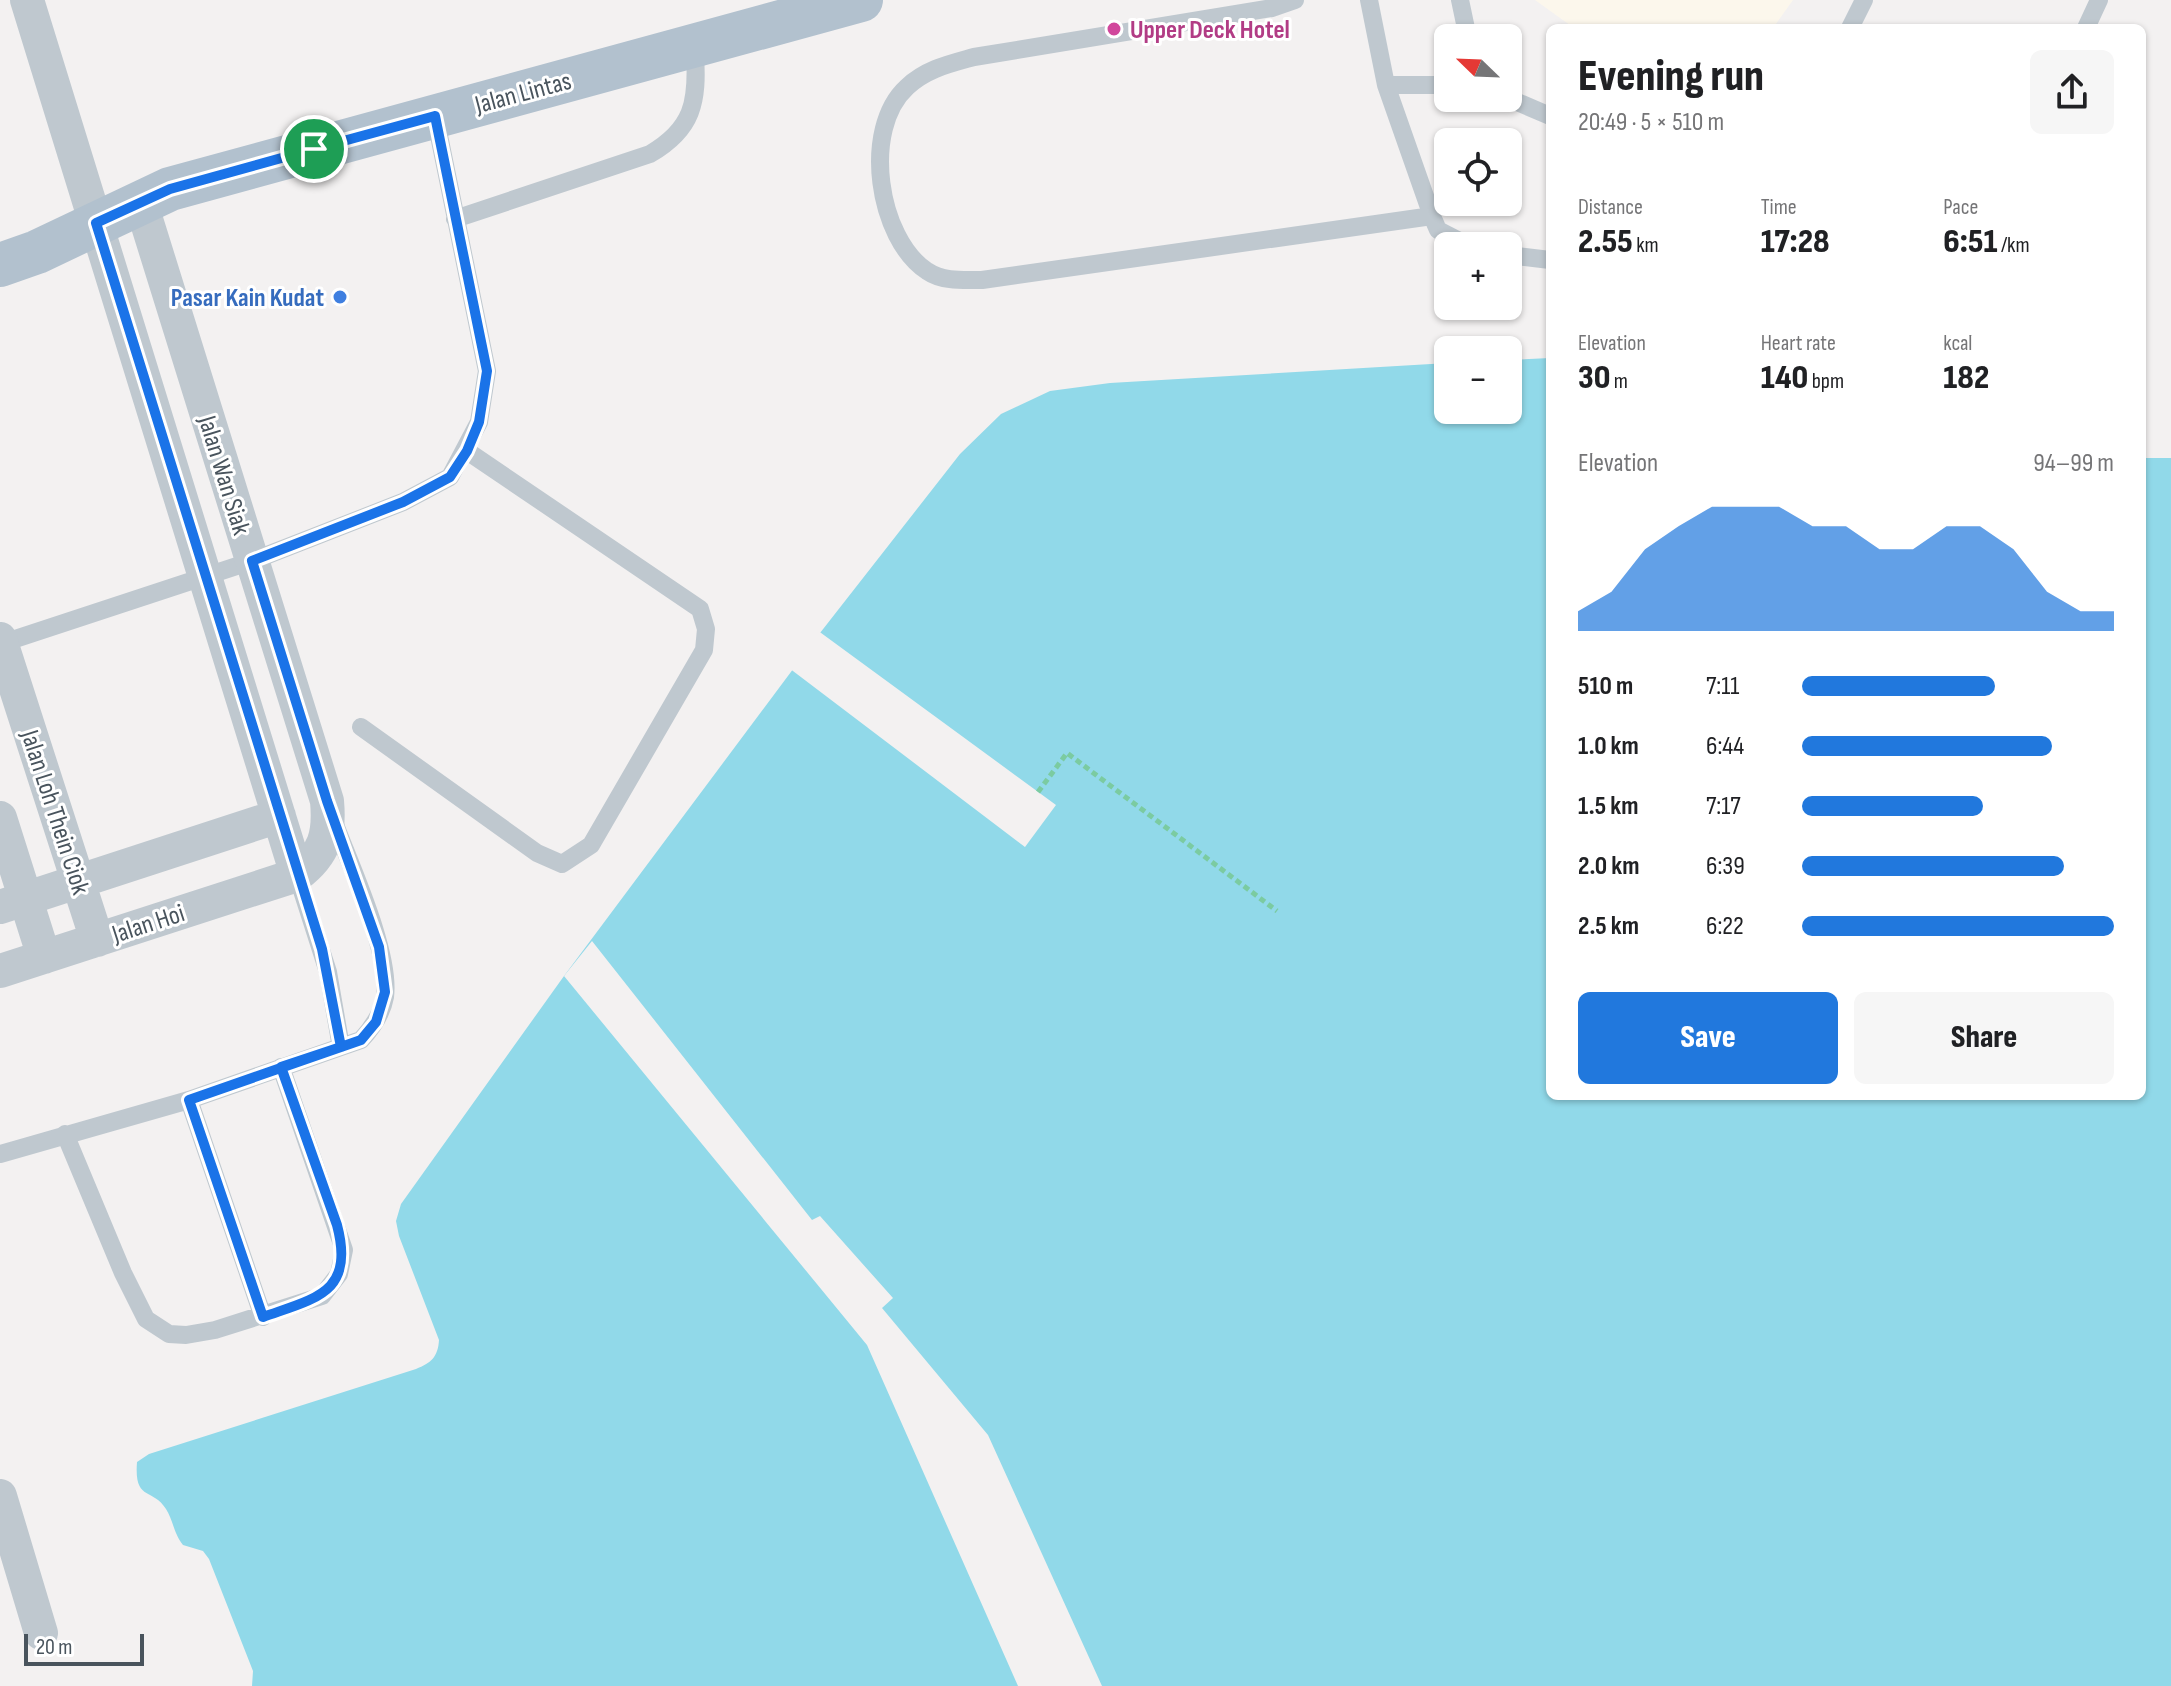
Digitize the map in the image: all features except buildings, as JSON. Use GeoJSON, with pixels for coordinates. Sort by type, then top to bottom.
{"type":"FeatureCollection","features":[{"type":"Feature","properties":{"kind":"main road","name":"Jalan Lintas"},"geometry":{"type":"LineString","coordinates":[[0,265],[37,252],[140,200],[170,189],[861,0]]}},
{"type":"Feature","properties":{"kind":"street","name":"Jalan Wan Siak"},"geometry":{"type":"LineString","coordinates":[[27,0],[297,875],[314,862],[324,846],[329,826],[327,801],[140,200]]}},
{"type":"Feature","properties":{"kind":"street","name":"Jalan Loh Thein Ciok"},"geometry":{"type":"LineString","coordinates":[[0,642],[97,940]]}},
{"type":"Feature","properties":{"kind":"street"},"geometry":{"type":"LineString","coordinates":[[13,902],[279,816]]}},
{"type":"Feature","properties":{"kind":"street"},"geometry":{"type":"LineString","coordinates":[[0,818],[13,902],[44,957]]}},
{"type":"Feature","properties":{"kind":"street","name":"Jalan Hoi"},"geometry":{"type":"LineString","coordinates":[[0,971],[297,875]]}},
{"type":"Feature","properties":{"kind":"street"},"geometry":{"type":"LineString","coordinates":[[0,1496],[41,1633]]}},
{"type":"Feature","properties":{"kind":"lane"},"geometry":{"type":"LineString","coordinates":[[1295,0],[1272,8],[974,57],[931,70],[904,89],[887,119],[880,153],[887,211],[900,241],[916,262],[930,273],[949,279],[982,280],[1432,216]]}},
{"type":"Feature","properties":{"kind":"lane"},"geometry":{"type":"LineString","coordinates":[[1369,0],[1386,85],[1432,216],[1442,232]]}},
{"type":"Feature","properties":{"kind":"lane"},"geometry":{"type":"LineString","coordinates":[[1460,0],[1465,24]]}},
{"type":"Feature","properties":{"kind":"lane"},"geometry":{"type":"LineString","coordinates":[[1852,24],[1864,0]]}},
{"type":"Feature","properties":{"kind":"lane"},"geometry":{"type":"LineString","coordinates":[[2088,24],[2099,0]]}},
{"type":"Feature","properties":{"kind":"lane"},"geometry":{"type":"LineString","coordinates":[[455,219],[650,154],[673,140],[684,126],[695,99],[695,54],[687,48]]}},
{"type":"Feature","properties":{"kind":"lane"},"geometry":{"type":"LineString","coordinates":[[1386,85],[1434,85]]}},
{"type":"Feature","properties":{"kind":"lane"},"geometry":{"type":"LineString","coordinates":[[1522,104],[1546,114]]}},
{"type":"Feature","properties":{"kind":"lane"},"geometry":{"type":"LineString","coordinates":[[0,642],[252,561],[403,502],[450,477],[467,451],[479,422],[487,371],[435,116]]}},
{"type":"Feature","properties":{"kind":"lane"},"geometry":{"type":"LineString","coordinates":[[1522,257],[1546,260]]}},
{"type":"Feature","properties":{"kind":"lane"},"geometry":{"type":"LineString","coordinates":[[361,727],[537,853],[562,864],[591,845],[704,650],[706,629],[700,609],[467,451]]}},
{"type":"Feature","properties":{"kind":"lane"},"geometry":{"type":"LineString","coordinates":[[0,1154],[189,1100],[361,1040],[376,1022],[384,1002],[385,978],[379,947],[327,801]]}},
{"type":"Feature","properties":{"kind":"lane"},"geometry":{"type":"LineString","coordinates":[[297,875],[328,972],[341,1047]]}},
{"type":"Feature","properties":{"kind":"lane"},"geometry":{"type":"LineString","coordinates":[[65,1134],[146,1319],[169,1334],[186,1335],[263,1317],[322,1296],[339,1274],[344,1250],[281,1067]]}},
{"type":"Feature","properties":{"kind":"lane"},"geometry":{"type":"LineString","coordinates":[[189,1100],[263,1317]]}},
{"type":"Feature","properties":{"kind":"path"},"geometry":{"type":"LineString","coordinates":[[1038,792],[1067,753],[1277,911]]}},
{"type":"Feature","properties":{"kind":"shaded area"},"geometry":{"type":"Polygon","coordinates":[[[1535,0],[1793,0],[1776,24],[1568,24],[1535,0]]]}},
{"type":"Feature","properties":{"kind":"water"},"geometry":{"type":"Polygon","coordinates":[[[1546,358],[1546,1100],[2146,1100],[2146,458],[2171,458],[2171,1686],[252,1686],[253,1671],[209,1559],[203,1551],[183,1545],[161,1502],[141,1489],[137,1462],[149,1454],[416,1369],[433,1359],[439,1340],[399,1236],[396,1221],[401,1204],[564,976],[820,633],[960,454],[1001,414],[1050,391],[1110,383],[1434,364],[1434,424],[1522,424],[1522,359],[1546,358]]]}},
{"type":"Feature","properties":{"kind":"pier"},"geometry":{"type":"Polygon","coordinates":[[[817,630],[1056,805],[1025,847],[789,668],[817,630]]]}},
{"type":"Feature","properties":{"kind":"pier"},"geometry":{"type":"Polygon","coordinates":[[[592,941],[812,1220],[820,1216],[893,1298],[882,1308],[988,1435],[1102,1686],[1018,1686],[867,1345],[564,976],[592,941]]]}},
{"type":"Feature","properties":{"kind":"place","name":"Upper Deck Hotel"},"geometry":{"type":"Point","coordinates":[1114,29]}},
{"type":"Feature","properties":{"kind":"place","name":"Pasar Kain Kudat"},"geometry":{"type":"Point","coordinates":[340,297]}},
{"type":"Feature","properties":{"kind":"route"},"geometry":{"type":"LineString","coordinates":[[314,149],[170,189],[140,200],[96,223],[315,925],[328,972],[341,1047],[281,1067],[337,1225],[344,1250],[339,1274],[322,1296],[263,1317],[189,1100],[281,1067],[361,1040],[376,1022],[384,1002],[385,978],[379,947],[327,801],[252,561],[403,502],[450,477],[467,451],[486,394],[487,371],[435,116],[314,149]]}}]}
